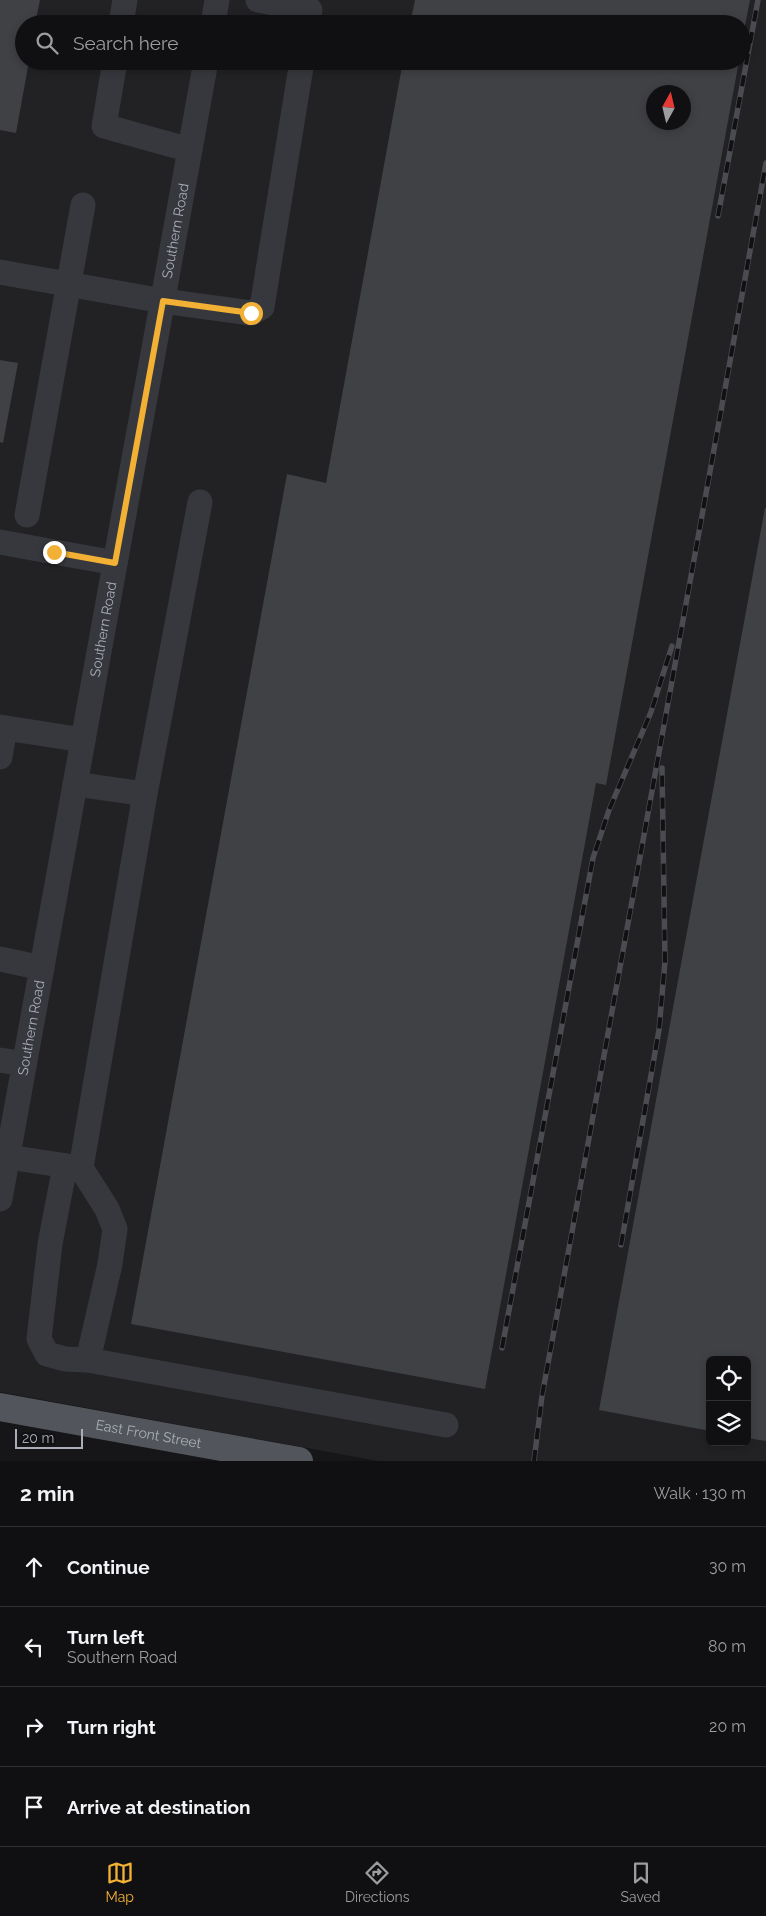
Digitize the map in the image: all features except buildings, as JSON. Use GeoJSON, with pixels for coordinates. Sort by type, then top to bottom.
{"type":"FeatureCollection","features":[{"type":"Feature","properties":{"kind":"main road","name":"East Front Street"},"geometry":{"type":"LineString","coordinates":[[0,1407],[298,1461]]}},
{"type":"Feature","properties":{"kind":"street"},"geometry":{"type":"LineString","coordinates":[[122,15],[125,0]]}},
{"type":"Feature","properties":{"kind":"street"},"geometry":{"type":"LineString","coordinates":[[214,15],[217,0]]}},
{"type":"Feature","properties":{"kind":"street"},"geometry":{"type":"LineString","coordinates":[[258,0],[309,11]]}},
{"type":"Feature","properties":{"kind":"street"},"geometry":{"type":"LineString","coordinates":[[113,70],[104,126],[190,150]]}},
{"type":"Feature","properties":{"kind":"street","name":"Southern Road"},"geometry":{"type":"LineString","coordinates":[[0,1199],[204,70]]}},
{"type":"Feature","properties":{"kind":"street"},"geometry":{"type":"LineString","coordinates":[[0,272],[163,301],[251,313],[262,307],[301,70]]}},
{"type":"Feature","properties":{"kind":"street"},"geometry":{"type":"LineString","coordinates":[[27,515],[83,206]]}},
{"type":"Feature","properties":{"kind":"street"},"geometry":{"type":"LineString","coordinates":[[200,502],[73,1167],[50,1244],[39,1340],[47,1354],[65,1359],[88,1360],[446,1425]]}},
{"type":"Feature","properties":{"kind":"street"},"geometry":{"type":"LineString","coordinates":[[0,542],[115,563]]}},
{"type":"Feature","properties":{"kind":"street"},"geometry":{"type":"LineString","coordinates":[[0,757],[3,727],[83,740]]}},
{"type":"Feature","properties":{"kind":"street"},"geometry":{"type":"LineString","coordinates":[[75,784],[145,794]]}},
{"type":"Feature","properties":{"kind":"street"},"geometry":{"type":"LineString","coordinates":[[0,958],[42,968]]}},
{"type":"Feature","properties":{"kind":"street"},"geometry":{"type":"LineString","coordinates":[[0,1060],[24,1064]]}},
{"type":"Feature","properties":{"kind":"street"},"geometry":{"type":"LineString","coordinates":[[8,1157],[73,1167],[107,1209],[115,1229],[110,1264],[88,1360]]}},
{"type":"Feature","properties":{"kind":"shaded area"},"geometry":{"type":"Polygon","coordinates":[[[0,0],[766,0],[766,1461],[378,1461],[0,1392],[0,0]]]}},
{"type":"Feature","properties":{"kind":"railway"},"geometry":{"type":"LineString","coordinates":[[751,38],[758,0]]}},
{"type":"Feature","properties":{"kind":"railway"},"geometry":{"type":"LineString","coordinates":[[718,216],[745,70]]}},
{"type":"Feature","properties":{"kind":"railway"},"geometry":{"type":"LineString","coordinates":[[534,1461],[542,1396],[766,163]]}},
{"type":"Feature","properties":{"kind":"railway"},"geometry":{"type":"LineString","coordinates":[[502,1348],[593,858],[609,810],[651,712],[672,646]]}},
{"type":"Feature","properties":{"kind":"railway"},"geometry":{"type":"LineString","coordinates":[[621,1245],[659,1030],[665,961],[662,768]]}},
{"type":"Feature","properties":{"kind":"route"},"geometry":{"type":"LineString","coordinates":[[54,552],[115,563],[163,301],[251,313]]}}]}
